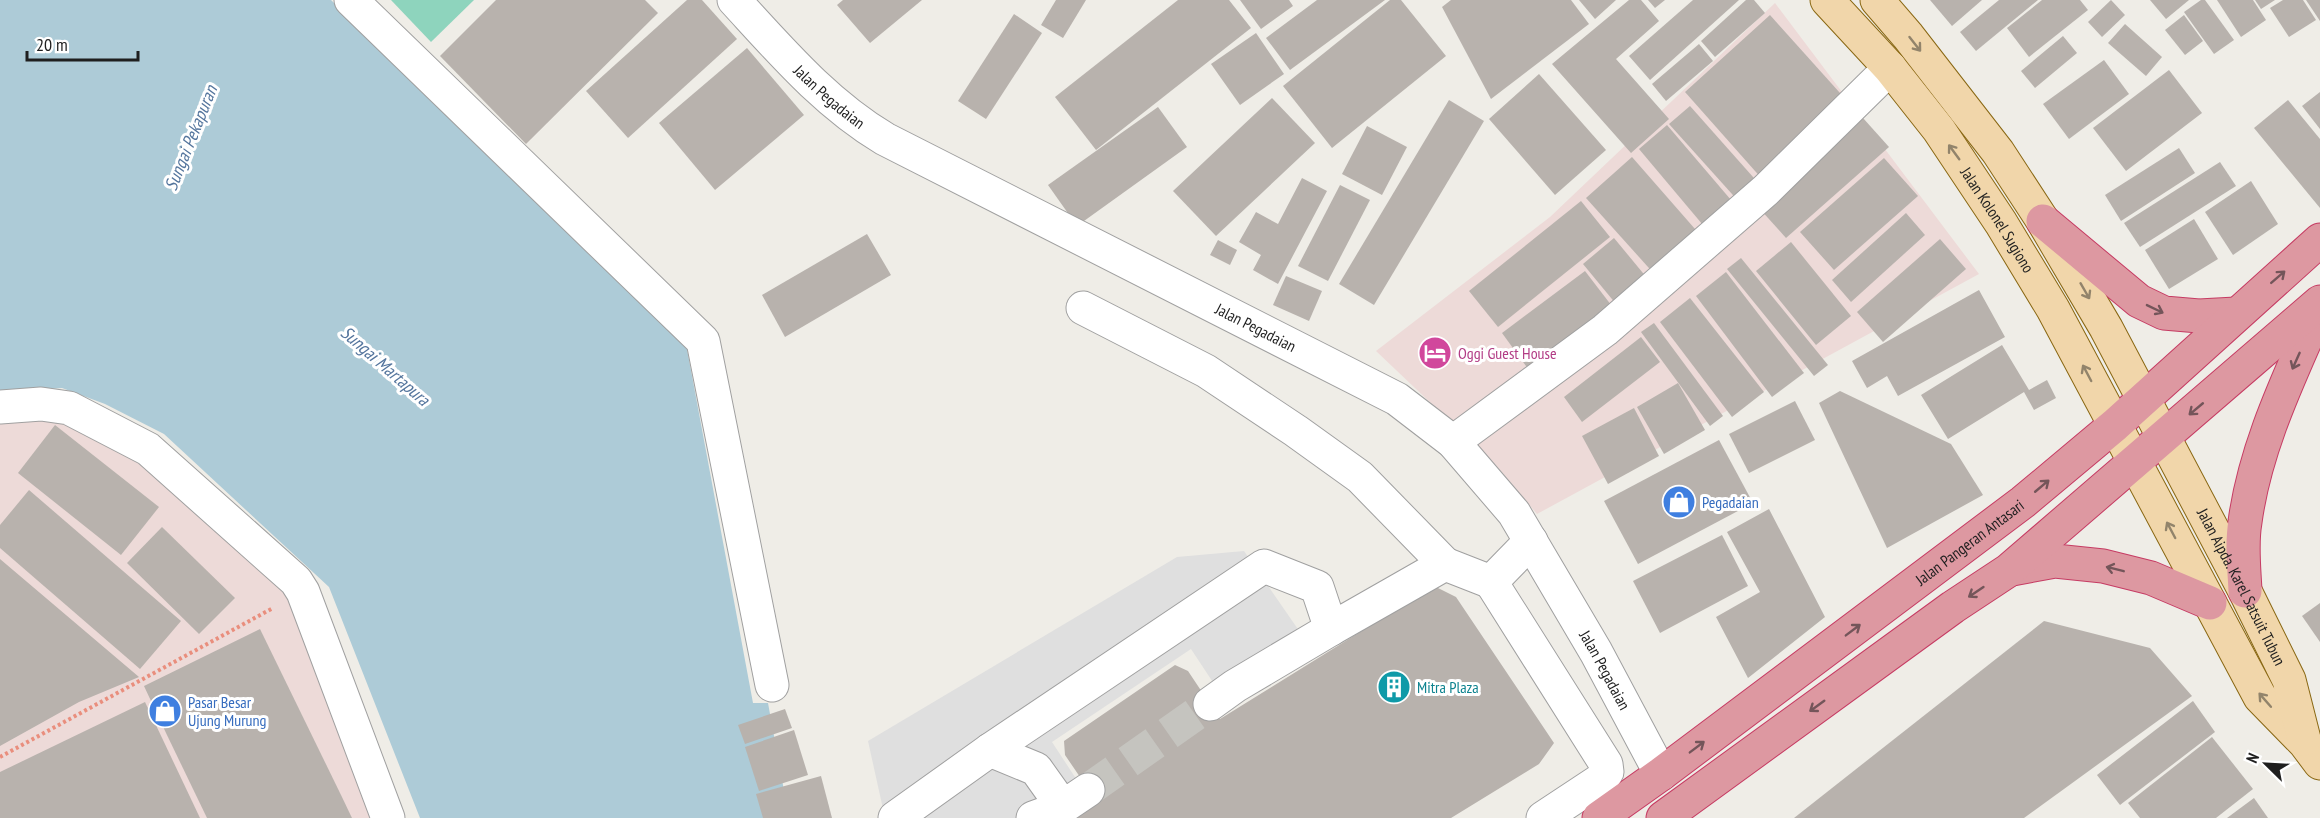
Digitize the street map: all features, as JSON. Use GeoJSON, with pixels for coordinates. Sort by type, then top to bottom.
{"type":"FeatureCollection","features":[{"type":"Feature","properties":{"kind":"highway"},"geometry":{"type":"LineString","coordinates":[[2043,221],[2139,301],[2164,314],[2199,316],[2236,314]]}},
{"type":"Feature","properties":{"kind":"highway","name":"Jalan Pangeran Antasari"},"geometry":{"type":"LineString","coordinates":[[1596,807],[1661,774],[2023,502],[2115,425],[2320,240]]}},
{"type":"Feature","properties":{"kind":"highway"},"geometry":{"type":"LineString","coordinates":[[1682,813],[1953,607],[2009,570],[2320,302]]}},
{"type":"Feature","properties":{"kind":"highway"},"geometry":{"type":"LineString","coordinates":[[2245,591],[2244,524],[2254,470],[2283,390],[2320,307]]}},
{"type":"Feature","properties":{"kind":"highway"},"geometry":{"type":"LineString","coordinates":[[2009,570],[2055,561],[2103,566],[2151,578],[2210,603]]}},
{"type":"Feature","properties":{"kind":"main road","name":"Jalan Kolonel Sugiono"},"geometry":{"type":"LineString","coordinates":[[1827,0],[1890,68],[1950,146],[2001,223],[2053,309],[2134,462]]}},
{"type":"Feature","properties":{"kind":"main road"},"geometry":{"type":"LineString","coordinates":[[1886,3],[1908,36],[1998,152],[2043,221],[2106,328],[2164,437]]}},
{"type":"Feature","properties":{"kind":"main road","name":"Jalan Aipda. Karel Satsuit Tubun"},"geometry":{"type":"LineString","coordinates":[[2164,437],[2289,680],[2313,753]]}},
{"type":"Feature","properties":{"kind":"main road","name":"Jalan Aipda. Karel Satsuit Tubun"},"geometry":{"type":"LineString","coordinates":[[2134,462],[2260,697],[2313,753]]}},
{"type":"Feature","properties":{"kind":"street"},"geometry":{"type":"LineString","coordinates":[[351,0],[703,341],[772,685]]}},
{"type":"Feature","properties":{"kind":"street","name":"Jalan Pegadaian"},"geometry":{"type":"LineString","coordinates":[[734,0],[830,100],[863,126],[1397,399],[1453,442],[1514,513],[1532,541],[1596,652],[1661,774]]}},
{"type":"Feature","properties":{"kind":"street"},"geometry":{"type":"LineString","coordinates":[[1453,442],[1605,330],[1766,190],[1890,68]]}},
{"type":"Feature","properties":{"kind":"street"},"geometry":{"type":"LineString","coordinates":[[1083,308],[1206,371],[1360,477],[1445,564],[1491,582],[1606,764],[1607,772],[1602,779],[1596,807],[1543,818]]}},
{"type":"Feature","properties":{"kind":"street"},"geometry":{"type":"LineString","coordinates":[[0,408],[41,404],[69,408],[148,449],[296,581],[303,592],[388,818]]}},
{"type":"Feature","properties":{"kind":"street"},"geometry":{"type":"LineString","coordinates":[[1491,582],[1532,541]]}},
{"type":"Feature","properties":{"kind":"street"},"geometry":{"type":"LineString","coordinates":[[1210,704],[1235,686],[1445,564]]}},
{"type":"Feature","properties":{"kind":"street"},"geometry":{"type":"LineString","coordinates":[[895,818],[990,750],[1264,566],[1317,587],[1331,629]]}},
{"type":"Feature","properties":{"kind":"street"},"geometry":{"type":"LineString","coordinates":[[990,750],[1036,769],[1076,798],[1033,818]]}},
{"type":"Feature","properties":{"kind":"path"},"geometry":{"type":"LineString","coordinates":[[0,757],[303,592]]}},
{"type":"Feature","properties":{"kind":"shaded area"},"geometry":{"type":"Polygon","coordinates":[[[1775,3],[1979,274],[1537,514],[1494,463],[1376,351],[1550,217],[1775,3]]]}},
{"type":"Feature","properties":{"kind":"shaded area","name":"Pasar Besar Ujung Murung"},"geometry":{"type":"Polygon","coordinates":[[[28,410],[127,446],[287,585],[378,818],[0,818],[0,414],[28,410]]]}},
{"type":"Feature","properties":{"kind":"shaded area"},"geometry":{"type":"Polygon","coordinates":[[[1244,551],[1311,648],[1224,699],[1191,649],[1052,742],[1088,797],[1059,818],[885,818],[868,741],[1177,557],[1244,551]]]}},
{"type":"Feature","properties":{"kind":"green space"},"geometry":{"type":"Polygon","coordinates":[[[391,0],[474,0],[431,42],[391,0]]]}},
{"type":"Feature","properties":{"kind":"water"},"geometry":{"type":"Polygon","coordinates":[[[0,0],[331,0],[687,349],[753,703],[768,703],[789,818],[420,818],[329,587],[164,434],[105,404],[62,388],[0,392],[0,0]]]}},
{"type":"Feature","properties":{"kind":"building"},"geometry":{"type":"Polygon","coordinates":[[[496,0],[645,0],[658,13],[526,144],[440,56],[496,0]]]}},
{"type":"Feature","properties":{"kind":"building"},"geometry":{"type":"Polygon","coordinates":[[[687,0],[702,0],[737,39],[628,138],[586,91],[687,0]]]}},
{"type":"Feature","properties":{"kind":"building"},"geometry":{"type":"Polygon","coordinates":[[[843,0],[922,0],[870,43],[837,5],[843,0]]]}},
{"type":"Feature","properties":{"kind":"building"},"geometry":{"type":"Polygon","coordinates":[[[1056,0],[1086,0],[1063,38],[1041,25],[1056,0]]]}},
{"type":"Feature","properties":{"kind":"building"},"geometry":{"type":"Polygon","coordinates":[[[1178,0],[1229,0],[1251,28],[1096,150],[1055,97],[1178,0]]]}},
{"type":"Feature","properties":{"kind":"building"},"geometry":{"type":"Polygon","coordinates":[[[1240,0],[1289,0],[1293,6],[1261,29],[1240,0]]]}},
{"type":"Feature","properties":{"kind":"building"},"geometry":{"type":"Polygon","coordinates":[[[1317,0],[1385,0],[1290,70],[1266,38],[1317,0]]]}},
{"type":"Feature","properties":{"kind":"building"},"geometry":{"type":"Polygon","coordinates":[[[1390,0],[1401,0],[1446,56],[1332,148],[1283,86],[1390,0]]]}},
{"type":"Feature","properties":{"kind":"building"},"geometry":{"type":"Polygon","coordinates":[[[1451,0],[1571,0],[1589,24],[1491,99],[1442,7],[1451,0]]]}},
{"type":"Feature","properties":{"kind":"building"},"geometry":{"type":"Polygon","coordinates":[[[1579,0],[1616,0],[1595,19],[1579,0]]]}},
{"type":"Feature","properties":{"kind":"building"},"geometry":{"type":"Polygon","coordinates":[[[1629,0],[1641,0],[1659,21],[1616,59],[1669,119],[1631,153],[1552,64],[1629,0]]]}},
{"type":"Feature","properties":{"kind":"building"},"geometry":{"type":"Polygon","coordinates":[[[1648,0],[1665,0],[1655,8],[1648,0]]]}},
{"type":"Feature","properties":{"kind":"building"},"geometry":{"type":"Polygon","coordinates":[[[1693,0],[1739,0],[1650,80],[1629,56],[1693,0]]]}},
{"type":"Feature","properties":{"kind":"building"},"geometry":{"type":"Polygon","coordinates":[[[1746,0],[1754,0],[1765,13],[1715,57],[1701,41],[1746,0]]]}},
{"type":"Feature","properties":{"kind":"building"},"geometry":{"type":"Polygon","coordinates":[[[1930,0],[1982,0],[1952,26],[1930,0]]]}},
{"type":"Feature","properties":{"kind":"building"},"geometry":{"type":"Polygon","coordinates":[[[1999,0],[2038,0],[1976,51],[1960,32],[1999,0]]]}},
{"type":"Feature","properties":{"kind":"building"},"geometry":{"type":"Polygon","coordinates":[[[2042,0],[2080,0],[2088,10],[2029,57],[2007,28],[2042,0]]]}},
{"type":"Feature","properties":{"kind":"building"},"geometry":{"type":"Polygon","coordinates":[[[2111,0],[2125,15],[2102,37],[2088,22],[2111,0]]]}},
{"type":"Feature","properties":{"kind":"building"},"geometry":{"type":"Polygon","coordinates":[[[2150,0],[2189,0],[2166,19],[2150,0]]]}},
{"type":"Feature","properties":{"kind":"building"},"geometry":{"type":"Polygon","coordinates":[[[2201,0],[2205,0],[2234,40],[2214,54],[2184,12],[2201,0]]]}},
{"type":"Feature","properties":{"kind":"building"},"geometry":{"type":"Polygon","coordinates":[[[2217,0],[2253,0],[2266,20],[2241,37],[2217,0]]]}},
{"type":"Feature","properties":{"kind":"building"},"geometry":{"type":"Polygon","coordinates":[[[2255,0],[2275,0],[2261,9],[2255,0]]]}},
{"type":"Feature","properties":{"kind":"building"},"geometry":{"type":"Polygon","coordinates":[[[2283,0],[2303,0],[2316,20],[2289,37],[2270,8],[2283,0]]]}},
{"type":"Feature","properties":{"kind":"building"},"geometry":{"type":"Polygon","coordinates":[[[2306,0],[2320,0],[2320,21],[2306,0]]]}},
{"type":"Feature","properties":{"kind":"building"},"geometry":{"type":"Polygon","coordinates":[[[1014,14],[1042,33],[986,119],[958,101],[1014,14]]]}},
{"type":"Feature","properties":{"kind":"building"},"geometry":{"type":"Polygon","coordinates":[[[1770,15],[1849,103],[1763,180],[1685,92],[1770,15]]]}},
{"type":"Feature","properties":{"kind":"building"},"geometry":{"type":"Polygon","coordinates":[[[2184,15],[2203,41],[2185,55],[2165,30],[2184,15]]]}},
{"type":"Feature","properties":{"kind":"building"},"geometry":{"type":"Polygon","coordinates":[[[2125,24],[2162,57],[2146,76],[2108,43],[2125,24]]]}},
{"type":"Feature","properties":{"kind":"building"},"geometry":{"type":"Polygon","coordinates":[[[1256,33],[1284,74],[1240,105],[1211,64],[1256,33]]]}},
{"type":"Feature","properties":{"kind":"building"},"geometry":{"type":"Polygon","coordinates":[[[2063,36],[2077,53],[2035,88],[2021,71],[2063,36]]]}},
{"type":"Feature","properties":{"kind":"building"},"geometry":{"type":"Polygon","coordinates":[[[1699,44],[1713,61],[1666,101],[1652,84],[1699,44]]]}},
{"type":"Feature","properties":{"kind":"building"},"geometry":{"type":"Polygon","coordinates":[[[747,48],[804,115],[715,190],[659,123],[747,48]]]}},
{"type":"Feature","properties":{"kind":"building"},"geometry":{"type":"Polygon","coordinates":[[[2104,60],[2129,94],[2069,139],[2043,104],[2104,60]]]}},
{"type":"Feature","properties":{"kind":"building"},"geometry":{"type":"Polygon","coordinates":[[[2169,70],[2202,113],[2126,171],[2093,128],[2169,70]]]}},
{"type":"Feature","properties":{"kind":"building"},"geometry":{"type":"Polygon","coordinates":[[[1539,74],[1606,150],[1555,195],[1489,119],[1539,74]]]}},
{"type":"Feature","properties":{"kind":"building"},"geometry":{"type":"Polygon","coordinates":[[[2320,92],[2320,129],[2302,106],[2320,92]]]}},
{"type":"Feature","properties":{"kind":"building"},"geometry":{"type":"Polygon","coordinates":[[[1272,98],[1315,143],[1216,236],[1173,191],[1272,98]]]}},
{"type":"Feature","properties":{"kind":"building"},"geometry":{"type":"Polygon","coordinates":[[[1449,100],[1484,121],[1374,305],[1339,284],[1449,100]]]}},
{"type":"Feature","properties":{"kind":"building"},"geometry":{"type":"Polygon","coordinates":[[[2288,100],[2320,139],[2320,208],[2254,128],[2288,100]]]}},
{"type":"Feature","properties":{"kind":"building"},"geometry":{"type":"Polygon","coordinates":[[[1690,106],[1761,186],[1741,204],[1669,124],[1690,106]]]}},
{"type":"Feature","properties":{"kind":"building"},"geometry":{"type":"Polygon","coordinates":[[[1158,107],[1187,147],[1077,226],[1048,185],[1158,107]]]}},
{"type":"Feature","properties":{"kind":"building"},"geometry":{"type":"Polygon","coordinates":[[[1863,118],[1889,147],[1786,238],[1759,208],[1863,118]]]}},
{"type":"Feature","properties":{"kind":"building"},"geometry":{"type":"Polygon","coordinates":[[[1667,125],[1737,207],[1708,231],[1639,149],[1667,125]]]}},
{"type":"Feature","properties":{"kind":"building"},"geometry":{"type":"Polygon","coordinates":[[[1367,126],[1407,147],[1382,195],[1342,174],[1367,126]]]}},
{"type":"Feature","properties":{"kind":"building"},"geometry":{"type":"Polygon","coordinates":[[[2179,148],[2195,173],[2121,221],[2105,195],[2179,148]]]}},
{"type":"Feature","properties":{"kind":"building"},"geometry":{"type":"Polygon","coordinates":[[[1632,157],[1702,237],[1657,277],[1586,198],[1632,157]]]}},
{"type":"Feature","properties":{"kind":"building"},"geometry":{"type":"Polygon","coordinates":[[[1884,158],[1918,196],[1834,270],[1800,232],[1884,158]]]}},
{"type":"Feature","properties":{"kind":"building"},"geometry":{"type":"Polygon","coordinates":[[[2220,162],[2236,186],[2140,247],[2124,223],[2220,162]]]}},
{"type":"Feature","properties":{"kind":"building"},"geometry":{"type":"Polygon","coordinates":[[[1302,178],[1327,191],[1278,284],[1253,270],[1261,255],[1239,242],[1256,212],[1278,224],[1302,178]]]}},
{"type":"Feature","properties":{"kind":"building"},"geometry":{"type":"Polygon","coordinates":[[[2251,181],[2278,224],[2233,255],[2205,212],[2251,181]]]}},
{"type":"Feature","properties":{"kind":"building"},"geometry":{"type":"Polygon","coordinates":[[[1340,185],[1370,200],[1328,281],[1298,266],[1340,185]]]}},
{"type":"Feature","properties":{"kind":"building"},"geometry":{"type":"Polygon","coordinates":[[[1581,201],[1610,237],[1498,327],[1469,291],[1581,201]]]}},
{"type":"Feature","properties":{"kind":"building"},"geometry":{"type":"Polygon","coordinates":[[[1906,213],[1925,235],[1851,302],[1832,280],[1906,213]]]}},
{"type":"Feature","properties":{"kind":"building"},"geometry":{"type":"Polygon","coordinates":[[[2194,219],[2218,259],[2169,289],[2145,250],[2194,219]]]}},
{"type":"Feature","properties":{"kind":"building"},"geometry":{"type":"Polygon","coordinates":[[[867,234],[891,275],[785,337],[762,295],[867,234]]]}},
{"type":"Feature","properties":{"kind":"building"},"geometry":{"type":"Polygon","coordinates":[[[1614,238],[1652,284],[1621,310],[1583,264],[1614,238]]]}},
{"type":"Feature","properties":{"kind":"building"},"geometry":{"type":"Polygon","coordinates":[[[1940,239],[1966,269],[1883,342],[1857,312],[1940,239]]]}},
{"type":"Feature","properties":{"kind":"building"},"geometry":{"type":"Polygon","coordinates":[[[1218,240],[1237,250],[1230,265],[1210,255],[1218,240]]]}},
{"type":"Feature","properties":{"kind":"building"},"geometry":{"type":"Polygon","coordinates":[[[1791,242],[1851,316],[1816,345],[1756,271],[1791,242]]]}},
{"type":"Feature","properties":{"kind":"building"},"geometry":{"type":"Polygon","coordinates":[[[1741,258],[1828,365],[1814,376],[1727,269],[1741,258]]]}},
{"type":"Feature","properties":{"kind":"building"},"geometry":{"type":"Polygon","coordinates":[[[1585,271],[1618,314],[1534,377],[1502,333],[1585,271]]]}},
{"type":"Feature","properties":{"kind":"building"},"geometry":{"type":"Polygon","coordinates":[[[1726,272],[1804,373],[1772,397],[1696,296],[1726,272]]]}},
{"type":"Feature","properties":{"kind":"building"},"geometry":{"type":"Polygon","coordinates":[[[1286,276],[1322,291],[1309,321],[1273,305],[1286,276]]]}},
{"type":"Feature","properties":{"kind":"building"},"geometry":{"type":"Polygon","coordinates":[[[1979,290],[2005,337],[1898,396],[1887,376],[1867,388],[1852,361],[1979,290]]]}},
{"type":"Feature","properties":{"kind":"building"},"geometry":{"type":"Polygon","coordinates":[[[1690,298],[1764,392],[1732,417],[1660,322],[1690,298]]]}},
{"type":"Feature","properties":{"kind":"building"},"geometry":{"type":"Polygon","coordinates":[[[1654,323],[1723,416],[1710,426],[1641,332],[1654,323]]]}},
{"type":"Feature","properties":{"kind":"building"},"geometry":{"type":"Polygon","coordinates":[[[1641,337],[1660,362],[1582,422],[1564,397],[1641,337]]]}},
{"type":"Feature","properties":{"kind":"building"},"geometry":{"type":"Polygon","coordinates":[[[2002,345],[2029,390],[2047,380],[2056,398],[2034,410],[2024,392],[1948,439],[1921,395],[2002,345]]]}},
{"type":"Feature","properties":{"kind":"building"},"geometry":{"type":"Polygon","coordinates":[[[1678,383],[1705,430],[1664,454],[1637,407],[1678,383]]]}},
{"type":"Feature","properties":{"kind":"building"},"geometry":{"type":"Polygon","coordinates":[[[1840,391],[1951,444],[1983,495],[1887,548],[1819,403],[1840,391]]]}},
{"type":"Feature","properties":{"kind":"building"},"geometry":{"type":"Polygon","coordinates":[[[1795,401],[1815,440],[1749,473],[1729,434],[1795,401]]]}},
{"type":"Feature","properties":{"kind":"building"},"geometry":{"type":"Polygon","coordinates":[[[1634,408],[1659,456],[1608,484],[1582,436],[1634,408]]]}},
{"type":"Feature","properties":{"kind":"building"},"geometry":{"type":"Polygon","coordinates":[[[55,425],[159,507],[121,555],[18,473],[55,425]]]}},
{"type":"Feature","properties":{"kind":"building","name":"Pegadaian"},"geometry":{"type":"Polygon","coordinates":[[[1719,440],[1753,503],[1638,564],[1604,501],[1719,440]]]}},
{"type":"Feature","properties":{"kind":"building"},"geometry":{"type":"Polygon","coordinates":[[[29,490],[181,621],[140,669],[0,548],[0,525],[29,490]]]}},
{"type":"Feature","properties":{"kind":"building"},"geometry":{"type":"Polygon","coordinates":[[[1769,509],[1825,617],[1748,678],[1716,617],[1760,592],[1727,532],[1769,509]]]}},
{"type":"Feature","properties":{"kind":"building"},"geometry":{"type":"Polygon","coordinates":[[[162,527],[235,598],[199,634],[127,563],[162,527]]]}},
{"type":"Feature","properties":{"kind":"building"},"geometry":{"type":"Polygon","coordinates":[[[1722,535],[1748,586],[1660,633],[1633,581],[1722,535]]]}},
{"type":"Feature","properties":{"kind":"building"},"geometry":{"type":"Polygon","coordinates":[[[0,559],[139,677],[79,702],[0,746],[0,559]]]}},
{"type":"Feature","properties":{"kind":"building","name":"Mitra Plaza"},"geometry":{"type":"Polygon","coordinates":[[[1434,586],[1456,597],[1554,743],[1539,764],[1451,818],[1069,818],[1095,799],[1065,755],[1064,741],[1175,665],[1188,671],[1220,719],[1434,586]]]}},
{"type":"Feature","properties":{"kind":"building"},"geometry":{"type":"Polygon","coordinates":[[[2320,603],[2320,642],[2302,616],[2320,603]]]}},
{"type":"Feature","properties":{"kind":"building"},"geometry":{"type":"Polygon","coordinates":[[[2044,621],[2150,648],[2192,696],[2024,818],[1794,818],[2044,621]]]}},
{"type":"Feature","properties":{"kind":"building"},"geometry":{"type":"Polygon","coordinates":[[[260,629],[352,818],[207,818],[144,686],[260,629]]]}},
{"type":"Feature","properties":{"kind":"building"},"geometry":{"type":"Polygon","coordinates":[[[2193,701],[2215,732],[2120,805],[2097,775],[2193,701]]]}},
{"type":"Feature","properties":{"kind":"building"},"geometry":{"type":"Polygon","coordinates":[[[145,702],[200,818],[0,818],[0,772],[145,702]]]}},
{"type":"Feature","properties":{"kind":"building"},"geometry":{"type":"Polygon","coordinates":[[[785,709],[792,728],[745,744],[738,725],[785,709]]]}},
{"type":"Feature","properties":{"kind":"building"},"geometry":{"type":"Polygon","coordinates":[[[794,730],[808,775],[759,791],[745,747],[794,730]]]}},
{"type":"Feature","properties":{"kind":"building"},"geometry":{"type":"Polygon","coordinates":[[[2212,737],[2253,789],[2216,818],[2140,818],[2128,803],[2212,737]]]}},
{"type":"Feature","properties":{"kind":"building"},"geometry":{"type":"Polygon","coordinates":[[[821,776],[832,818],[763,818],[756,794],[821,776]]]}},
{"type":"Feature","properties":{"kind":"building"},"geometry":{"type":"Polygon","coordinates":[[[2254,798],[2268,818],[2227,818],[2254,798]]]}},
{"type":"Feature","properties":{"kind":"tunnel"},"geometry":{"type":"LineString","coordinates":[[1088,790],[1210,704]]}},
{"type":"Feature","properties":{"kind":"place","name":"Oggi Guest House"},"geometry":{"type":"Point","coordinates":[1435,353]}},
{"type":"Feature","properties":{"kind":"place","name":"Pegadaian"},"geometry":{"type":"Point","coordinates":[1679,502]}},
{"type":"Feature","properties":{"kind":"place","name":"Mitra Plaza"},"geometry":{"type":"Point","coordinates":[1394,687]}},
{"type":"Feature","properties":{"kind":"place","name":"Pasar Besar Ujung Murung"},"geometry":{"type":"Point","coordinates":[165,711]}},
{"type":"Feature","properties":{"kind":"water label","name":"Sungai Pekapuran"},"geometry":{"type":"Point","coordinates":[191,138]}},
{"type":"Feature","properties":{"kind":"water label","name":"Sungai Martapura"},"geometry":{"type":"Point","coordinates":[385,366]}}]}
